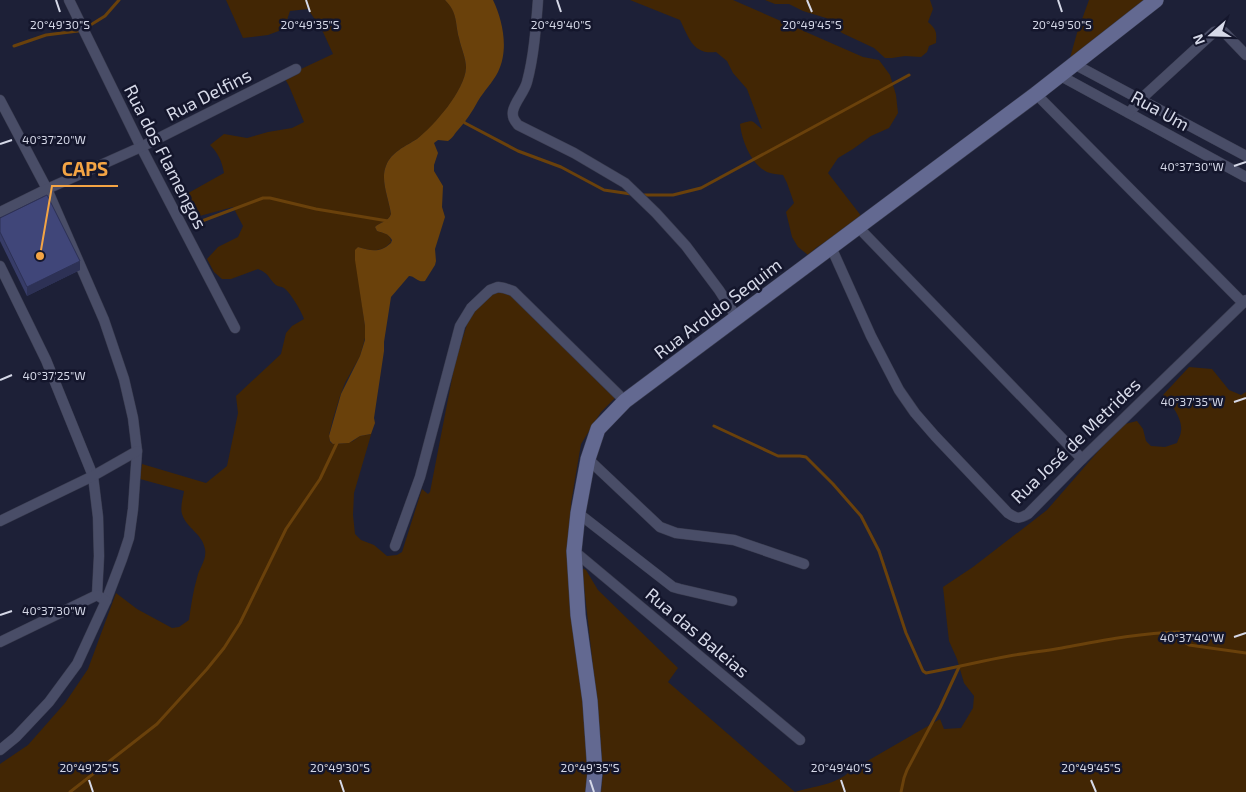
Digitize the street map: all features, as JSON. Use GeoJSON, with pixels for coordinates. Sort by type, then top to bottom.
{"type":"FeatureCollection","features":[{"type":"Feature","properties":{"kind":"street","name":"Rua dos Flamengos"},"geometry":{"type":"LineString","coordinates":[[69,0],[140,147],[235,328]]}},
{"type":"Feature","properties":{"kind":"street"},"geometry":{"type":"LineString","coordinates":[[538,0],[535,37],[526,83],[523,92],[514,106],[513,119],[518,125],[625,183],[686,246],[737,318]]}},
{"type":"Feature","properties":{"kind":"street","name":"Rua Aroldo Sequim"},"geometry":{"type":"LineString","coordinates":[[593,792],[595,772],[590,701],[578,615],[574,551],[578,513],[588,459],[598,429],[625,401],[1036,94],[1156,0]]}},
{"type":"Feature","properties":{"kind":"street"},"geometry":{"type":"LineString","coordinates":[[1129,112],[1214,32],[1224,32],[1246,55]]}},
{"type":"Feature","properties":{"kind":"street","name":"Rua Um"},"geometry":{"type":"LineString","coordinates":[[1074,64],[1246,156]]}},
{"type":"Feature","properties":{"kind":"street","name":"Rua Delfins"},"geometry":{"type":"LineString","coordinates":[[0,212],[140,147],[296,69]]}},
{"type":"Feature","properties":{"kind":"street","name":"Rua Um"},"geometry":{"type":"LineString","coordinates":[[1059,76],[1129,112],[1246,177]]}},
{"type":"Feature","properties":{"kind":"street"},"geometry":{"type":"LineString","coordinates":[[1036,94],[1244,302]]}},
{"type":"Feature","properties":{"kind":"street"},"geometry":{"type":"LineString","coordinates":[[0,100],[48,189],[104,320],[124,379],[133,418],[137,451],[129,538],[122,559],[102,598],[77,664],[49,702],[16,737],[0,750]]}},
{"type":"Feature","properties":{"kind":"street"},"geometry":{"type":"LineString","coordinates":[[858,227],[1082,459]]}},
{"type":"Feature","properties":{"kind":"street","name":"Rua José de Metrides"},"geometry":{"type":"LineString","coordinates":[[831,248],[871,336],[899,390],[915,413],[935,436],[1008,514],[1016,518],[1022,518],[1028,514],[1244,302]]}},
{"type":"Feature","properties":{"kind":"street"},"geometry":{"type":"LineString","coordinates":[[0,266],[46,360],[94,476],[102,598]]}},
{"type":"Feature","properties":{"kind":"street"},"geometry":{"type":"LineString","coordinates":[[395,546],[420,477],[460,326],[471,308],[490,290],[498,287],[513,292],[625,401]]}},
{"type":"Feature","properties":{"kind":"street"},"geometry":{"type":"LineString","coordinates":[[0,520],[94,476],[137,451]]}},
{"type":"Feature","properties":{"kind":"street"},"geometry":{"type":"LineString","coordinates":[[588,459],[660,527],[676,533],[734,540],[804,564]]}},
{"type":"Feature","properties":{"kind":"street"},"geometry":{"type":"LineString","coordinates":[[578,513],[673,587],[732,601]]}},
{"type":"Feature","properties":{"kind":"street","name":"Rua das Baleias"},"geometry":{"type":"LineString","coordinates":[[574,551],[800,740]]}},
{"type":"Feature","properties":{"kind":"street"},"geometry":{"type":"LineString","coordinates":[[0,642],[102,598]]}},
{"type":"Feature","properties":{"kind":"shaded area"},"geometry":{"type":"Polygon","coordinates":[[[226,0],[445,0],[452,9],[465,60],[464,77],[455,97],[440,117],[417,139],[395,153],[388,161],[384,171],[384,183],[391,214],[388,219],[375,227],[377,231],[385,233],[391,239],[391,242],[388,246],[376,250],[358,247],[355,253],[365,338],[360,356],[340,396],[329,435],[330,442],[333,444],[348,443],[360,436],[371,434],[373,428],[354,493],[353,515],[355,534],[361,540],[374,545],[387,556],[397,555],[402,552],[422,489],[428,494],[430,492],[455,363],[468,321],[487,294],[507,288],[616,397],[601,412],[581,444],[571,503],[568,572],[589,749],[587,792],[0,792],[0,764],[28,745],[65,703],[88,669],[116,593],[137,609],[172,628],[179,627],[189,620],[198,574],[205,557],[205,549],[201,539],[187,524],[182,514],[181,505],[184,491],[140,479],[142,464],[206,483],[227,466],[238,413],[236,396],[281,354],[286,333],[292,326],[304,319],[296,302],[286,290],[276,285],[262,271],[258,269],[231,279],[222,279],[214,272],[207,259],[218,247],[238,237],[243,226],[233,207],[196,217],[183,196],[224,173],[219,158],[210,145],[224,134],[247,138],[292,128],[304,122],[284,77],[333,54],[323,32],[308,9],[290,11],[284,29],[268,35],[243,38],[226,0]]]}},
{"type":"Feature","properties":{"kind":"shaded area"},"geometry":{"type":"Polygon","coordinates":[[[445,0],[493,0],[502,26],[504,45],[501,63],[494,79],[452,137],[448,141],[438,140],[434,143],[438,153],[434,171],[443,186],[442,207],[445,217],[435,249],[436,261],[425,281],[409,276],[391,297],[374,418],[375,423],[371,434],[360,436],[349,443],[333,444],[329,436],[341,394],[360,356],[365,340],[365,326],[355,250],[358,247],[379,250],[391,243],[392,240],[389,236],[377,231],[375,227],[388,219],[391,214],[384,183],[384,171],[388,161],[395,153],[417,139],[432,126],[455,97],[464,77],[466,64],[455,18],[452,9],[445,0]]]}},
{"type":"Feature","properties":{"kind":"shaded area"},"geometry":{"type":"Polygon","coordinates":[[[630,0],[733,0],[863,57],[879,60],[890,75],[896,95],[898,113],[889,128],[871,136],[838,158],[828,173],[862,217],[808,255],[798,247],[792,237],[786,212],[794,203],[783,175],[769,173],[756,164],[743,138],[740,124],[752,122],[762,129],[747,89],[733,73],[727,61],[716,52],[702,51],[693,44],[680,20],[630,0]]]}},
{"type":"Feature","properties":{"kind":"shaded area"},"geometry":{"type":"Polygon","coordinates":[[[765,0],[930,0],[933,9],[928,22],[935,31],[936,43],[929,46],[927,52],[921,57],[885,58],[874,48],[842,33],[826,18],[803,11],[789,4],[775,4],[765,0]]]}},
{"type":"Feature","properties":{"kind":"shaded area"},"geometry":{"type":"Polygon","coordinates":[[[1089,0],[1145,0],[1070,58],[1077,33],[1089,0]]]}},
{"type":"Feature","properties":{"kind":"shaded area"},"geometry":{"type":"Polygon","coordinates":[[[1189,367],[1212,369],[1229,390],[1241,395],[1246,392],[1246,792],[795,792],[845,776],[850,771],[940,719],[944,729],[961,728],[973,708],[974,696],[964,683],[949,641],[943,587],[973,567],[1047,510],[1121,425],[1137,421],[1143,429],[1146,441],[1151,446],[1165,447],[1177,443],[1181,432],[1180,421],[1173,407],[1163,395],[1189,367]]]}},
{"type":"Feature","properties":{"kind":"shaded area"},"geometry":{"type":"Polygon","coordinates":[[[582,568],[586,570],[598,590],[678,668],[668,682],[795,792],[601,792],[603,774],[599,720],[582,568]]]}},
{"type":"Feature","properties":{"kind":"building"},"geometry":{"type":"Polygon","coordinates":[[[47,195],[80,261],[27,287],[0,232],[0,218],[47,195]]]}},
{"type":"Feature","properties":{"kind":"waterway"},"geometry":{"type":"LineString","coordinates":[[14,46],[46,35],[84,29],[105,16],[119,0]]}},
{"type":"Feature","properties":{"kind":"waterway"},"geometry":{"type":"LineString","coordinates":[[642,195],[673,195],[701,188],[909,75]]}},
{"type":"Feature","properties":{"kind":"waterway"},"geometry":{"type":"LineString","coordinates":[[462,120],[518,151],[561,167],[604,190],[631,194]]}},
{"type":"Feature","properties":{"kind":"waterway"},"geometry":{"type":"LineString","coordinates":[[202,221],[263,198],[388,221]]}},
{"type":"Feature","properties":{"kind":"waterway"},"geometry":{"type":"LineString","coordinates":[[714,426],[778,456],[806,457],[861,516],[879,551],[906,633],[923,671],[926,673],[1009,656],[1120,638],[1179,632],[1181,638],[1189,645],[1246,653]]}},
{"type":"Feature","properties":{"kind":"waterway"},"geometry":{"type":"LineString","coordinates":[[70,792],[157,724],[224,648],[240,623],[286,529],[320,479],[337,443]]}},
{"type":"Feature","properties":{"kind":"waterway"},"geometry":{"type":"LineString","coordinates":[[901,792],[907,770],[940,708],[959,667]]}},
{"type":"Feature","properties":{"kind":"place","name":"CAPS"},"geometry":{"type":"Point","coordinates":[40,256]}}]}
